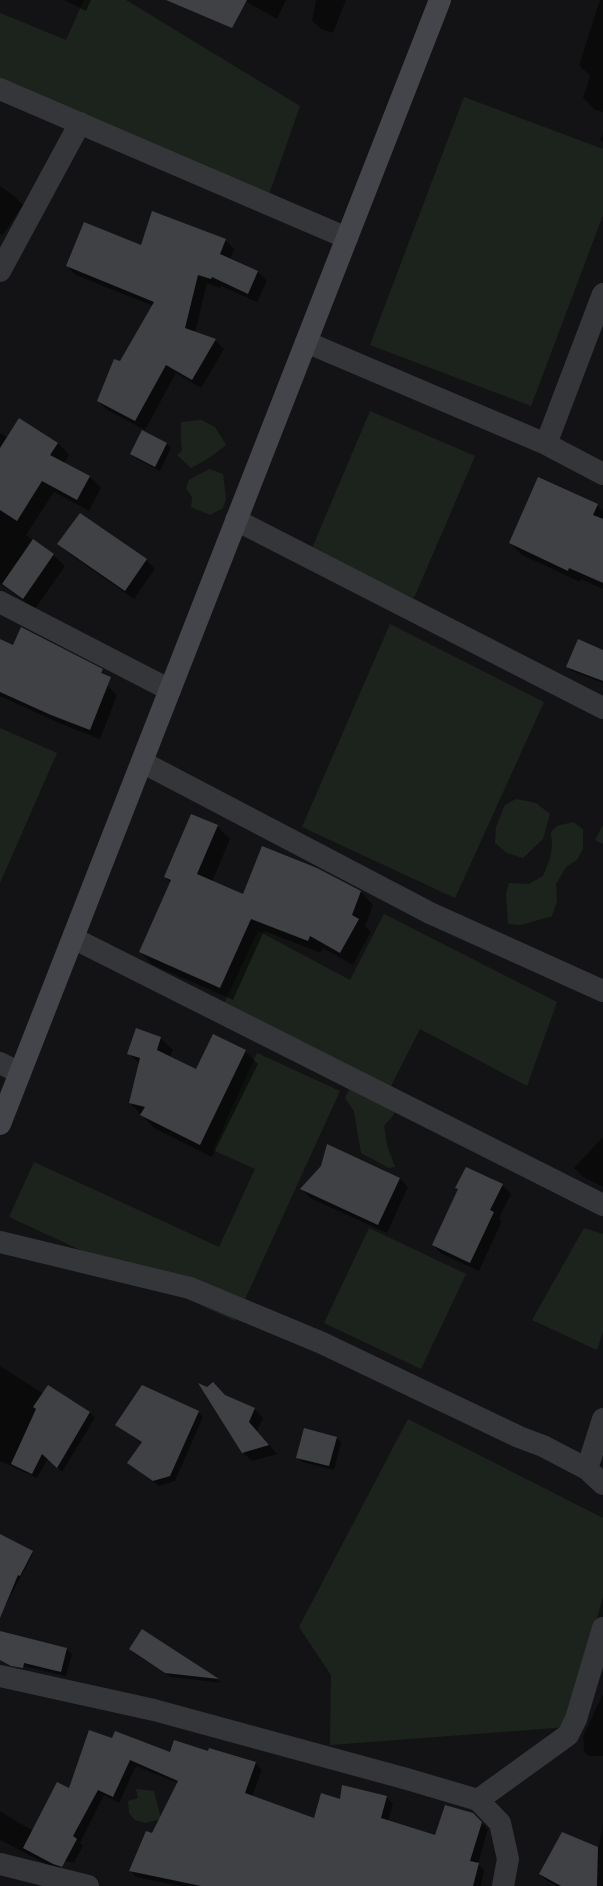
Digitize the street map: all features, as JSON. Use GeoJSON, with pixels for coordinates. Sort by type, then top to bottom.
{"type":"FeatureCollection","features":[{"type":"Feature","properties":{"kind":"street"},"geometry":{"type":"LineString","coordinates":[[0,1124],[440,0]]}},
{"type":"Feature","properties":{"kind":"street"},"geometry":{"type":"LineString","coordinates":[[0,89],[347,238]]}},
{"type":"Feature","properties":{"kind":"street"},"geometry":{"type":"LineString","coordinates":[[0,272],[80,123]]}},
{"type":"Feature","properties":{"kind":"street"},"geometry":{"type":"LineString","coordinates":[[546,444],[603,294]]}},
{"type":"Feature","properties":{"kind":"street"},"geometry":{"type":"LineString","coordinates":[[306,342],[546,444],[603,474]]}},
{"type":"Feature","properties":{"kind":"street"},"geometry":{"type":"LineString","coordinates":[[236,520],[603,708]]}},
{"type":"Feature","properties":{"kind":"street"},"geometry":{"type":"LineString","coordinates":[[0,602],[170,690]]}},
{"type":"Feature","properties":{"kind":"street"},"geometry":{"type":"LineString","coordinates":[[142,762],[430,913],[603,991]]}},
{"type":"Feature","properties":{"kind":"street"},"geometry":{"type":"LineString","coordinates":[[73,938],[603,1205]]}},
{"type":"Feature","properties":{"kind":"street"},"geometry":{"type":"LineString","coordinates":[[0,1063],[20,1073]]}},
{"type":"Feature","properties":{"kind":"street"},"geometry":{"type":"LineString","coordinates":[[0,1242],[190,1288],[322,1343],[519,1437],[544,1446],[587,1469],[603,1484]]}},
{"type":"Feature","properties":{"kind":"street"},"geometry":{"type":"LineString","coordinates":[[587,1469],[603,1419]]}},
{"type":"Feature","properties":{"kind":"street"},"geometry":{"type":"LineString","coordinates":[[478,1800],[537,1759],[568,1735],[576,1719],[603,1628]]}},
{"type":"Feature","properties":{"kind":"street"},"geometry":{"type":"LineString","coordinates":[[0,1676],[154,1710],[407,1779],[478,1800],[500,1823],[508,1859],[503,1886]]}},
{"type":"Feature","properties":{"kind":"street"},"geometry":{"type":"LineString","coordinates":[[0,1864],[88,1886]]}},
{"type":"Feature","properties":{"kind":"shaded area"},"geometry":{"type":"Polygon","coordinates":[[[84,0],[126,0],[300,106],[267,200],[0,80],[0,13],[66,40],[84,0]]]}},
{"type":"Feature","properties":{"kind":"shaded area"},"geometry":{"type":"Polygon","coordinates":[[[464,97],[603,149],[603,215],[531,406],[370,345],[464,97]]]}},
{"type":"Feature","properties":{"kind":"shaded area"},"geometry":{"type":"Polygon","coordinates":[[[370,411],[475,456],[414,598],[310,553],[370,411]]]}},
{"type":"Feature","properties":{"kind":"shaded area"},"geometry":{"type":"Polygon","coordinates":[[[201,420],[215,427],[226,445],[209,458],[191,468],[177,455],[182,451],[181,422],[201,420]]]}},
{"type":"Feature","properties":{"kind":"shaded area"},"geometry":{"type":"Polygon","coordinates":[[[209,469],[223,474],[226,499],[223,508],[210,515],[191,507],[192,497],[186,488],[189,480],[209,469]]]}},
{"type":"Feature","properties":{"kind":"shaded area"},"geometry":{"type":"Polygon","coordinates":[[[390,624],[544,702],[455,898],[302,827],[390,624]]]}},
{"type":"Feature","properties":{"kind":"shaded area"},"geometry":{"type":"Polygon","coordinates":[[[0,728],[57,753],[0,883],[0,728]]]}},
{"type":"Feature","properties":{"kind":"shaded area"},"geometry":{"type":"Polygon","coordinates":[[[516,799],[536,803],[550,814],[543,839],[523,858],[507,853],[495,843],[496,827],[505,805],[516,799]]]}},
{"type":"Feature","properties":{"kind":"shaded area"},"geometry":{"type":"Polygon","coordinates":[[[573,822],[583,829],[583,849],[577,860],[566,867],[556,884],[557,901],[552,916],[521,925],[508,924],[506,893],[509,883],[529,884],[543,876],[550,859],[552,847],[551,832],[557,826],[573,822]]]}},
{"type":"Feature","properties":{"kind":"shaded area"},"geometry":{"type":"Polygon","coordinates":[[[603,825],[603,844],[595,840],[603,825]]]}},
{"type":"Feature","properties":{"kind":"shaded area"},"geometry":{"type":"Polygon","coordinates":[[[384,914],[557,1002],[527,1086],[420,1029],[390,1088],[395,1112],[384,1126],[387,1145],[395,1167],[389,1168],[361,1153],[354,1111],[345,1098],[356,1076],[222,1008],[258,931],[350,980],[384,914]]]}},
{"type":"Feature","properties":{"kind":"shaded area"},"geometry":{"type":"Polygon","coordinates":[[[257,1053],[340,1091],[235,1321],[9,1217],[34,1162],[219,1247],[255,1169],[213,1150],[257,1053]]]}},
{"type":"Feature","properties":{"kind":"shaded area"},"geometry":{"type":"Polygon","coordinates":[[[369,1228],[466,1274],[421,1369],[324,1323],[369,1228]]]}},
{"type":"Feature","properties":{"kind":"shaded area"},"geometry":{"type":"Polygon","coordinates":[[[584,1228],[603,1234],[603,1332],[597,1350],[532,1320],[584,1228]]]}},
{"type":"Feature","properties":{"kind":"shaded area"},"geometry":{"type":"Polygon","coordinates":[[[408,1419],[603,1518],[603,1596],[568,1727],[330,1745],[331,1675],[299,1627],[408,1419]]]}},
{"type":"Feature","properties":{"kind":"shaded area"},"geometry":{"type":"Polygon","coordinates":[[[136,1789],[154,1791],[161,1819],[145,1823],[135,1820],[129,1813],[128,1801],[138,1798],[136,1789]]]}},
{"type":"Feature","properties":{"kind":"building"},"geometry":{"type":"Polygon","coordinates":[[[166,0],[247,0],[232,28],[166,0]]]}},
{"type":"Feature","properties":{"kind":"building"},"geometry":{"type":"Polygon","coordinates":[[[152,211],[226,239],[220,254],[258,271],[248,294],[212,277],[211,279],[198,275],[185,328],[216,339],[192,380],[166,365],[135,421],[97,401],[114,359],[120,361],[154,302],[66,266],[84,222],[141,245],[152,211]]]}},
{"type":"Feature","properties":{"kind":"building"},"geometry":{"type":"Polygon","coordinates":[[[19,418],[58,443],[50,455],[90,476],[77,500],[42,481],[17,521],[0,510],[0,448],[19,418]]]}},
{"type":"Feature","properties":{"kind":"building"},"geometry":{"type":"Polygon","coordinates":[[[142,430],[167,443],[155,467],[130,454],[142,430]]]}},
{"type":"Feature","properties":{"kind":"building"},"geometry":{"type":"Polygon","coordinates":[[[538,477],[598,504],[593,515],[603,519],[603,583],[569,568],[568,571],[509,543],[538,477]]]}},
{"type":"Feature","properties":{"kind":"building"},"geometry":{"type":"Polygon","coordinates":[[[80,513],[147,559],[125,591],[57,544],[80,513]]]}},
{"type":"Feature","properties":{"kind":"building"},"geometry":{"type":"Polygon","coordinates":[[[33,539],[54,554],[23,599],[2,584],[33,539]]]}},
{"type":"Feature","properties":{"kind":"building"},"geometry":{"type":"Polygon","coordinates":[[[21,627],[103,669],[101,673],[111,677],[90,730],[51,715],[0,692],[0,639],[13,645],[21,627]]]}},
{"type":"Feature","properties":{"kind":"building"},"geometry":{"type":"Polygon","coordinates":[[[578,639],[603,650],[603,681],[566,667],[578,639]]]}},
{"type":"Feature","properties":{"kind":"building"},"geometry":{"type":"Polygon","coordinates":[[[191,814],[218,825],[197,874],[243,894],[262,846],[317,868],[361,891],[352,915],[359,919],[340,953],[310,936],[308,941],[251,919],[220,988],[139,952],[171,880],[164,877],[191,814]]]}},
{"type":"Feature","properties":{"kind":"building"},"geometry":{"type":"Polygon","coordinates":[[[136,1028],[161,1037],[157,1050],[196,1069],[213,1034],[246,1050],[200,1145],[140,1115],[145,1107],[129,1103],[140,1058],[127,1054],[136,1028]]]}},
{"type":"Feature","properties":{"kind":"building"},"geometry":{"type":"Polygon","coordinates":[[[327,1144],[400,1178],[378,1225],[300,1189],[321,1166],[327,1144]]]}},
{"type":"Feature","properties":{"kind":"building"},"geometry":{"type":"Polygon","coordinates":[[[466,1167],[503,1184],[490,1210],[494,1212],[470,1263],[432,1245],[458,1189],[455,1188],[466,1167]]]}},
{"type":"Feature","properties":{"kind":"building"},"geometry":{"type":"Polygon","coordinates":[[[213,1382],[225,1395],[255,1408],[249,1422],[269,1445],[242,1453],[198,1383],[207,1387],[213,1382]]]}},
{"type":"Feature","properties":{"kind":"building"},"geometry":{"type":"Polygon","coordinates":[[[48,1385],[90,1412],[57,1468],[42,1454],[32,1474],[11,1464],[36,1409],[33,1407],[48,1385]]]}},
{"type":"Feature","properties":{"kind":"building"},"geometry":{"type":"Polygon","coordinates":[[[142,1385],[199,1411],[170,1476],[153,1481],[127,1463],[142,1442],[115,1425],[142,1385]]]}},
{"type":"Feature","properties":{"kind":"building"},"geometry":{"type":"Polygon","coordinates":[[[304,1428],[337,1437],[329,1466],[296,1458],[304,1428]]]}},
{"type":"Feature","properties":{"kind":"building"},"geometry":{"type":"Polygon","coordinates":[[[0,1534],[33,1551],[20,1576],[18,1575],[0,1618],[0,1534]]]}},
{"type":"Feature","properties":{"kind":"building"},"geometry":{"type":"Polygon","coordinates":[[[142,1629],[219,1679],[165,1673],[129,1649],[142,1629]]]}},
{"type":"Feature","properties":{"kind":"building"},"geometry":{"type":"Polygon","coordinates":[[[0,1631],[67,1648],[61,1672],[24,1663],[23,1668],[11,1666],[0,1660],[0,1631]]]}},
{"type":"Feature","properties":{"kind":"building"},"geometry":{"type":"Polygon","coordinates":[[[89,1730],[112,1738],[115,1731],[170,1752],[174,1740],[208,1751],[209,1748],[256,1762],[245,1793],[314,1818],[321,1793],[340,1799],[342,1785],[387,1796],[381,1818],[435,1835],[445,1805],[473,1813],[482,1822],[470,1861],[479,1863],[473,1886],[201,1886],[129,1871],[146,1831],[152,1833],[178,1781],[130,1760],[113,1797],[98,1790],[73,1836],[77,1839],[62,1867],[53,1864],[23,1848],[57,1782],[69,1788],[89,1730]]]}},
{"type":"Feature","properties":{"kind":"building"},"geometry":{"type":"Polygon","coordinates":[[[562,1832],[598,1847],[597,1886],[561,1886],[539,1874],[562,1832]]]}}]}
